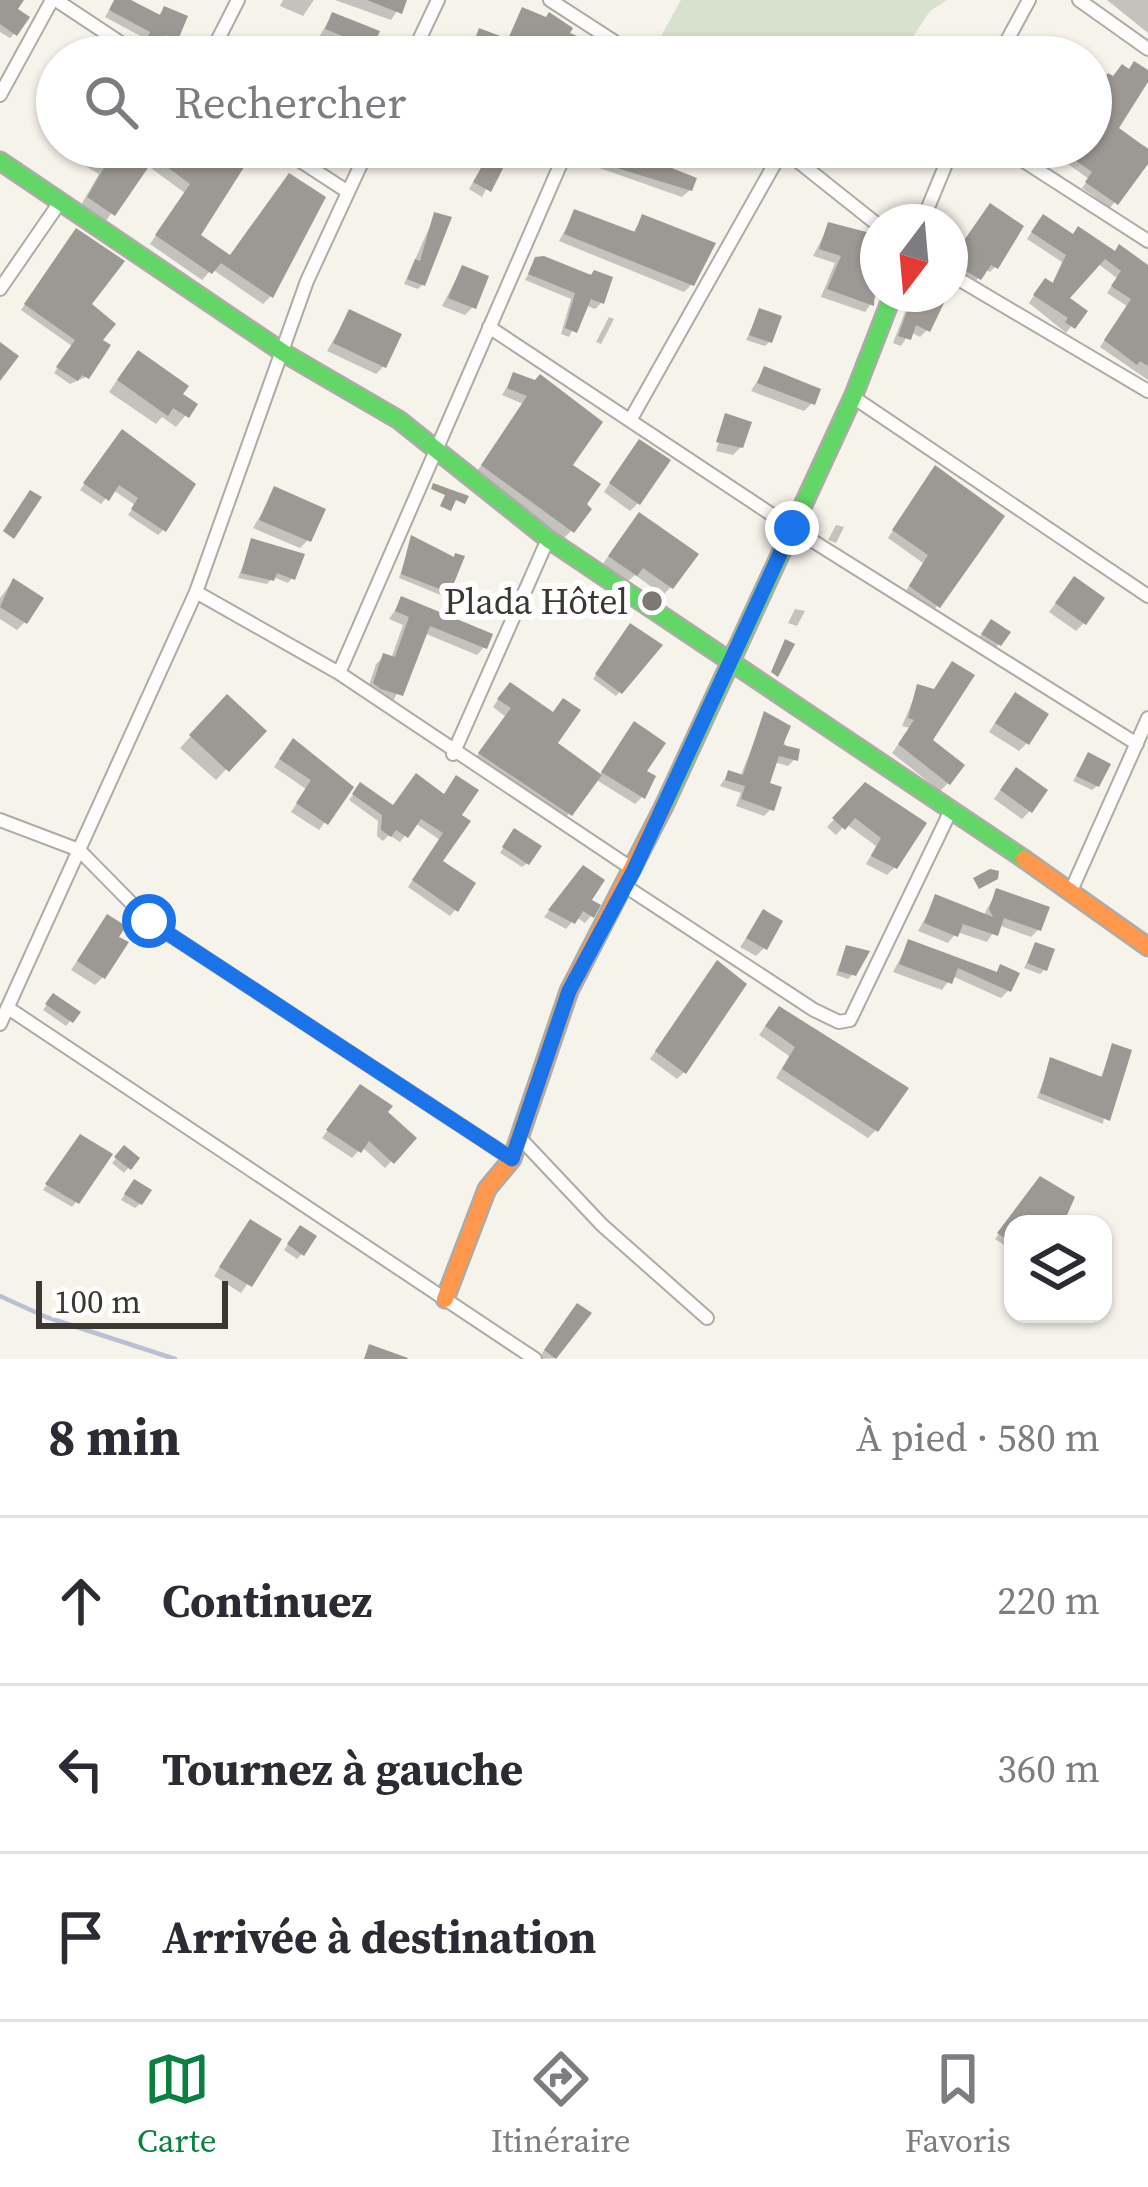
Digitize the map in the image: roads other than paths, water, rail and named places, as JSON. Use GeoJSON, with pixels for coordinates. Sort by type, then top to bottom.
{"type":"FeatureCollection","features":[{"type":"Feature","properties":{"kind":"street"},"geometry":{"type":"LineString","coordinates":[[0,95],[54,0],[110,36]]}},
{"type":"Feature","properties":{"kind":"street"},"geometry":{"type":"LineString","coordinates":[[220,36],[238,0]]}},
{"type":"Feature","properties":{"kind":"street"},"geometry":{"type":"LineString","coordinates":[[421,36],[438,0]]}},
{"type":"Feature","properties":{"kind":"street"},"geometry":{"type":"LineString","coordinates":[[550,0],[605,36]]}},
{"type":"Feature","properties":{"kind":"street"},"geometry":{"type":"LineString","coordinates":[[1009,36],[1028,0]]}},
{"type":"Feature","properties":{"kind":"street"},"geometry":{"type":"LineString","coordinates":[[1079,0],[1148,49]]}},
{"type":"Feature","properties":{"kind":"street"},"geometry":{"type":"LineString","coordinates":[[0,160],[284,352],[400,420],[433,452],[548,539],[952,808],[1148,947]]}},
{"type":"Feature","properties":{"kind":"street"},"geometry":{"type":"LineString","coordinates":[[311,168],[347,192]]}},
{"type":"Feature","properties":{"kind":"street"},"geometry":{"type":"LineString","coordinates":[[0,1024],[196,592],[307,281],[358,168]]}},
{"type":"Feature","properties":{"kind":"street"},"geometry":{"type":"LineString","coordinates":[[338,673],[559,168]]}},
{"type":"Feature","properties":{"kind":"street"},"geometry":{"type":"LineString","coordinates":[[632,417],[770,168]]}},
{"type":"Feature","properties":{"kind":"street"},"geometry":{"type":"LineString","coordinates":[[806,168],[860,211]]}},
{"type":"Feature","properties":{"kind":"street"},"geometry":{"type":"LineString","coordinates":[[929,204],[944,168]]}},
{"type":"Feature","properties":{"kind":"street"},"geometry":{"type":"LineString","coordinates":[[1034,168],[1148,242]]}},
{"type":"Feature","properties":{"kind":"street"},"geometry":{"type":"LineString","coordinates":[[0,289],[60,202]]}},
{"type":"Feature","properties":{"kind":"street"},"geometry":{"type":"LineString","coordinates":[[968,285],[1148,391]]}},
{"type":"Feature","properties":{"kind":"street"},"geometry":{"type":"LineString","coordinates":[[445,1298],[487,1189],[512,1159],[569,991],[629,878],[731,661],[853,398],[886,312]]}},
{"type":"Feature","properties":{"kind":"street"},"geometry":{"type":"LineString","coordinates":[[489,327],[632,417],[792,528],[1137,744]]}},
{"type":"Feature","properties":{"kind":"street"},"geometry":{"type":"LineString","coordinates":[[853,398],[1148,596]]}},
{"type":"Feature","properties":{"kind":"street"},"geometry":{"type":"LineString","coordinates":[[453,754],[548,539]]}},
{"type":"Feature","properties":{"kind":"street"},"geometry":{"type":"LineString","coordinates":[[196,592],[338,673],[814,1010],[839,1022],[850,1020],[952,808]]}},
{"type":"Feature","properties":{"kind":"street"},"geometry":{"type":"LineString","coordinates":[[1070,893],[1148,718]]}},
{"type":"Feature","properties":{"kind":"street"},"geometry":{"type":"LineString","coordinates":[[0,820],[79,850],[149,921],[512,1159]]}},
{"type":"Feature","properties":{"kind":"street"},"geometry":{"type":"LineString","coordinates":[[8,1009],[535,1359]]}},
{"type":"Feature","properties":{"kind":"street"},"geometry":{"type":"LineString","coordinates":[[519,1137],[602,1225],[707,1318]]}},
{"type":"Feature","properties":{"kind":"waterway"},"geometry":{"type":"LineString","coordinates":[[0,1296],[46,1317],[175,1359]]}},
{"type":"Feature","properties":{"kind":"place","name":"Plada Hôtel"},"geometry":{"type":"Point","coordinates":[652,601]}}]}
